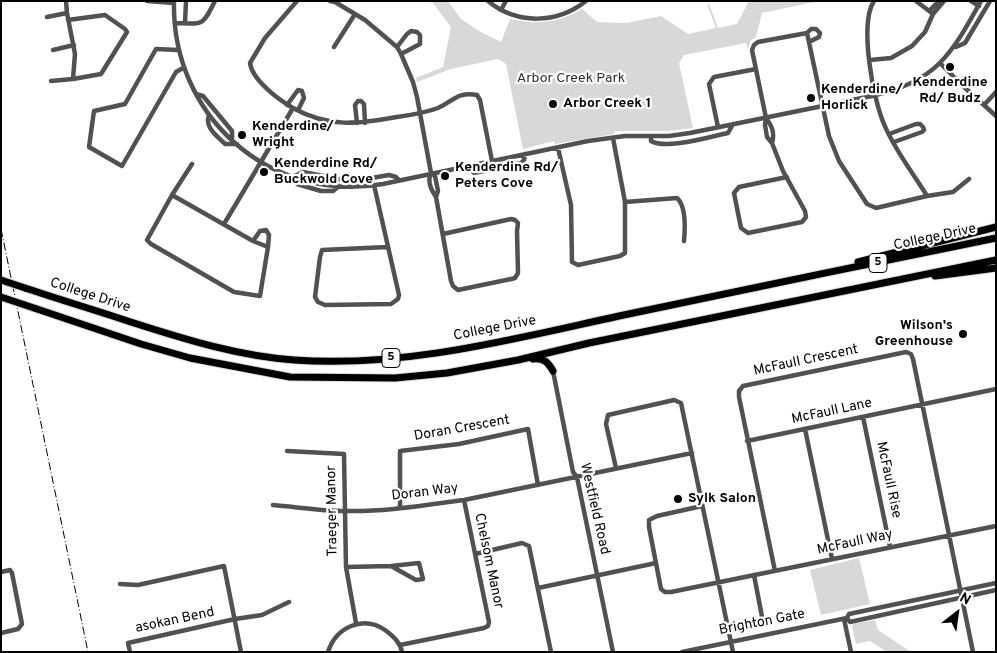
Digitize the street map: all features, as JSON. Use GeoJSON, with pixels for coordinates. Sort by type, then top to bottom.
{"type":"FeatureCollection","features":[{"type":"Feature","properties":{"kind":"highway"},"geometry":{"type":"LineString","coordinates":[[761,287],[996,227]]}},
{"type":"Feature","properties":{"kind":"highway","name":"College Drive"},"geometry":{"type":"LineString","coordinates":[[1,280],[223,350],[257,356],[329,362],[365,361],[455,350],[996,238]]}},
{"type":"Feature","properties":{"kind":"highway","name":"5"},"geometry":{"type":"LineString","coordinates":[[1,297],[141,344],[190,358],[290,377],[395,378],[447,372],[518,360],[996,260]]}},
{"type":"Feature","properties":{"kind":"highway"},"geometry":{"type":"LineString","coordinates":[[863,287],[996,268]]}},
{"type":"Feature","properties":{"kind":"highway"},"geometry":{"type":"LineString","coordinates":[[518,360],[543,359],[548,362],[553,371]]}},
{"type":"Feature","properties":{"kind":"street"},"geometry":{"type":"LineString","coordinates":[[66,1],[75,54],[73,79]]}},
{"type":"Feature","properties":{"kind":"street"},"geometry":{"type":"LineString","coordinates":[[147,1],[174,2],[178,50],[183,68],[209,115],[208,125],[225,144],[235,142]]}},
{"type":"Feature","properties":{"kind":"street"},"geometry":{"type":"LineString","coordinates":[[185,23],[186,1]]}},
{"type":"Feature","properties":{"kind":"street"},"geometry":{"type":"LineString","coordinates":[[297,1],[265,38],[250,63],[252,69],[269,91],[295,109],[327,121],[357,124],[420,113],[439,108],[454,98],[477,94],[480,100],[492,161]]}},
{"type":"Feature","properties":{"kind":"street"},"geometry":{"type":"LineString","coordinates":[[330,1],[335,2],[365,20],[397,47],[401,54],[413,82],[431,173],[435,176],[438,191],[436,197],[451,281],[453,286],[458,290],[511,280],[518,273],[518,223],[515,220],[511,219],[443,234]]}},
{"type":"Feature","properties":{"kind":"street"},"geometry":{"type":"LineString","coordinates":[[488,1],[501,10],[517,16],[542,19],[567,13],[586,1]]}},
{"type":"Feature","properties":{"kind":"street"},"geometry":{"type":"LineString","coordinates":[[501,10],[506,1]]}},
{"type":"Feature","properties":{"kind":"street"},"geometry":{"type":"LineString","coordinates":[[874,1],[868,18],[868,39],[870,72],[876,96],[889,134],[927,196]]}},
{"type":"Feature","properties":{"kind":"street"},"geometry":{"type":"LineString","coordinates":[[916,1],[932,12]]}},
{"type":"Feature","properties":{"kind":"street"},"geometry":{"type":"LineString","coordinates":[[870,60],[891,58],[912,46],[925,32],[932,12],[939,1]]}},
{"type":"Feature","properties":{"kind":"street"},"geometry":{"type":"LineString","coordinates":[[932,12],[944,1]]}},
{"type":"Feature","properties":{"kind":"street"},"geometry":{"type":"LineString","coordinates":[[196,94],[203,96],[232,131],[235,142],[261,162],[292,177],[296,184],[321,191],[333,192],[340,186],[374,185],[588,141],[612,138],[670,136],[876,96],[900,89],[919,80],[941,64],[954,48],[980,3],[971,1]]}},
{"type":"Feature","properties":{"kind":"street"},"geometry":{"type":"LineString","coordinates":[[954,48],[966,43],[990,1]]}},
{"type":"Feature","properties":{"kind":"street"},"geometry":{"type":"LineString","coordinates":[[175,23],[200,24],[214,3]]}},
{"type":"Feature","properties":{"kind":"street"},"geometry":{"type":"LineString","coordinates":[[47,17],[67,13]]}},
{"type":"Feature","properties":{"kind":"street"},"geometry":{"type":"LineString","coordinates":[[334,47],[355,14]]}},
{"type":"Feature","properties":{"kind":"street"},"geometry":{"type":"LineString","coordinates":[[51,81],[101,74],[126,32],[125,29],[105,15],[68,20]]}},
{"type":"Feature","properties":{"kind":"street"},"geometry":{"type":"LineString","coordinates":[[787,177],[739,187],[734,193],[741,228],[748,233],[802,222],[806,217],[805,211],[772,143],[774,135],[771,124],[766,118],[752,50],[758,42],[807,33],[812,29],[816,29],[820,33],[819,38],[810,42]]}},
{"type":"Feature","properties":{"kind":"street"},"geometry":{"type":"LineString","coordinates":[[397,47],[407,34],[412,31],[420,35],[420,44],[401,54]]}},
{"type":"Feature","properties":{"kind":"street"},"geometry":{"type":"LineString","coordinates":[[807,33],[829,136],[840,161],[867,204],[876,208],[953,192],[969,180]]}},
{"type":"Feature","properties":{"kind":"street"},"geometry":{"type":"LineString","coordinates":[[53,50],[74,46]]}},
{"type":"Feature","properties":{"kind":"street"},"geometry":{"type":"LineString","coordinates":[[178,50],[156,49],[125,104],[94,111],[89,147],[122,166],[176,72],[183,68]]}},
{"type":"Feature","properties":{"kind":"street"},"geometry":{"type":"LineString","coordinates":[[941,64],[996,116]]}},
{"type":"Feature","properties":{"kind":"street"},"geometry":{"type":"LineString","coordinates":[[718,127],[709,84],[711,80],[714,77],[756,69]]}},
{"type":"Feature","properties":{"kind":"street"},"geometry":{"type":"LineString","coordinates":[[224,224],[261,162],[304,98],[302,91],[298,90],[287,105]]}},
{"type":"Feature","properties":{"kind":"street"},"geometry":{"type":"LineString","coordinates":[[984,105],[996,92]]}},
{"type":"Feature","properties":{"kind":"street"},"geometry":{"type":"LineString","coordinates":[[357,124],[355,105],[358,101],[364,104],[365,123]]}},
{"type":"Feature","properties":{"kind":"street"},"geometry":{"type":"LineString","coordinates":[[651,137],[651,140],[656,144],[674,144],[728,133],[733,124]]}},
{"type":"Feature","properties":{"kind":"street"},"geometry":{"type":"LineString","coordinates":[[889,134],[916,124],[920,124],[923,127],[924,130],[922,132],[894,142]]}},
{"type":"Feature","properties":{"kind":"street"},"geometry":{"type":"LineString","coordinates":[[558,148],[571,205],[572,262],[578,265],[620,256],[625,253],[625,202],[612,138]]}},
{"type":"Feature","properties":{"kind":"street"},"geometry":{"type":"LineString","coordinates":[[467,166],[474,172],[521,163],[524,160],[525,154]]}},
{"type":"Feature","properties":{"kind":"street"},"geometry":{"type":"LineString","coordinates":[[192,164],[147,240],[234,292],[260,296],[269,235],[266,230],[260,231],[253,241]]}},
{"type":"Feature","properties":{"kind":"street"},"geometry":{"type":"LineString","coordinates":[[292,177],[303,172],[344,180],[389,175],[393,175],[399,180]]}},
{"type":"Feature","properties":{"kind":"street"},"geometry":{"type":"LineString","coordinates":[[374,185],[399,295],[398,299],[391,304],[325,305],[318,302],[315,297],[322,250],[388,247]]}},
{"type":"Feature","properties":{"kind":"street"},"geometry":{"type":"LineString","coordinates":[[172,195],[253,241],[268,247]]}},
{"type":"Feature","properties":{"kind":"street"},"geometry":{"type":"LineString","coordinates":[[625,202],[676,198],[680,202],[686,228],[684,241]]}},
{"type":"Feature","properties":{"kind":"street","name":"McFaull Crescent"},"geometry":{"type":"LineString","coordinates":[[775,571],[747,441],[739,391],[743,386],[906,352],[911,354],[972,652]]}},
{"type":"Feature","properties":{"kind":"street","name":"Westfield Road"},"geometry":{"type":"LineString","coordinates":[[553,371],[573,472],[577,477],[613,652]]}},
{"type":"Feature","properties":{"kind":"street","name":"McFaull Lane"},"geometry":{"type":"LineString","coordinates":[[747,441],[996,389]]}},
{"type":"Feature","properties":{"kind":"street"},"geometry":{"type":"LineString","coordinates":[[616,468],[606,424],[608,415],[674,400],[681,403],[733,652]]}},
{"type":"Feature","properties":{"kind":"street","name":"McFaull Rise"},"geometry":{"type":"LineString","coordinates":[[863,417],[890,547]]}},
{"type":"Feature","properties":{"kind":"street","name":"Doran Crescent"},"geometry":{"type":"LineString","coordinates":[[400,508],[400,451],[459,444],[528,429],[538,485]]}},
{"type":"Feature","properties":{"kind":"street"},"geometry":{"type":"LineString","coordinates":[[805,429],[832,559]]}},
{"type":"Feature","properties":{"kind":"street","name":"Traeger Manor"},"geometry":{"type":"LineString","coordinates":[[287,450],[344,454],[346,567],[356,623]]}},
{"type":"Feature","properties":{"kind":"street","name":"Doran Way"},"geometry":{"type":"LineString","coordinates":[[273,505],[344,511],[400,508],[464,500],[692,453]]}},
{"type":"Feature","properties":{"kind":"street","name":"Chelsom Manor"},"geometry":{"type":"LineString","coordinates":[[400,645],[488,626],[489,622],[464,500]]}},
{"type":"Feature","properties":{"kind":"street"},"geometry":{"type":"LineString","coordinates":[[538,588],[656,563],[649,520],[657,516],[702,506]]}},
{"type":"Feature","properties":{"kind":"street","name":"McFaull Way"},"geometry":{"type":"LineString","coordinates":[[656,563],[661,589],[665,592],[671,592],[996,526]]}},
{"type":"Feature","properties":{"kind":"street"},"geometry":{"type":"LineString","coordinates":[[475,554],[525,544],[530,549],[551,652]]}},
{"type":"Feature","properties":{"kind":"street"},"geometry":{"type":"LineString","coordinates":[[346,567],[419,563],[423,579],[416,580],[391,566]]}},
{"type":"Feature","properties":{"kind":"street"},"geometry":{"type":"LineString","coordinates":[[120,584],[138,585],[224,566],[241,652]]}},
{"type":"Feature","properties":{"kind":"street"},"geometry":{"type":"LineString","coordinates":[[1,572],[8,570],[12,573],[22,624],[18,629],[1,632]]}},
{"type":"Feature","properties":{"kind":"street"},"geometry":{"type":"LineString","coordinates":[[754,575],[763,622]]}},
{"type":"Feature","properties":{"kind":"street","name":"Brighton Gate"},"geometry":{"type":"LineString","coordinates":[[846,619],[849,614],[996,583]]}},
{"type":"Feature","properties":{"kind":"street","name":"Brighton Gate"},"geometry":{"type":"LineString","coordinates":[[682,652],[846,619],[850,622],[996,590]]}},
{"type":"Feature","properties":{"kind":"street"},"geometry":{"type":"LineString","coordinates":[[235,619],[262,615],[289,602]]}},
{"type":"Feature","properties":{"kind":"street","name":"asokan Bend"},"geometry":{"type":"LineString","coordinates":[[130,652],[128,643],[235,619]]}},
{"type":"Feature","properties":{"kind":"street"},"geometry":{"type":"LineString","coordinates":[[846,619],[851,652]]}},
{"type":"Feature","properties":{"kind":"street"},"geometry":{"type":"LineString","coordinates":[[328,652],[330,646],[341,632],[356,623],[366,623],[380,627],[392,635],[400,645],[402,652]]}},
{"type":"Feature","properties":{"kind":"green space","name":"Arbor Creek Park"},"geometry":{"type":"Polygon","coordinates":[[[423,1],[448,1],[461,19],[501,42],[510,19],[547,22],[565,17],[582,9],[597,22],[626,23],[661,16],[688,34],[716,28],[707,4],[709,4],[718,28],[737,24],[749,1],[819,1],[762,13],[756,37],[751,40],[748,49],[746,43],[684,55],[679,63],[693,128],[668,131],[615,131],[614,134],[555,144],[554,141],[523,149],[506,64],[498,59],[451,69],[417,82],[416,78],[443,67],[451,27],[433,3],[423,1]]]}},
{"type":"Feature","properties":{"kind":"green space"},"geometry":{"type":"Polygon","coordinates":[[[859,558],[870,604],[821,615],[810,570],[859,558]]]}},
{"type":"Feature","properties":{"kind":"green space"},"geometry":{"type":"Polygon","coordinates":[[[875,620],[878,630],[911,652],[887,652],[870,641],[856,644],[853,624],[875,620]]]}},
{"type":"Feature","properties":{"kind":"railway"},"geometry":{"type":"LineString","coordinates":[[1,229],[88,652]]}},
{"type":"Feature","properties":{"kind":"place","name":"Kenderdine Rd/ Budz"},"geometry":{"type":"Point","coordinates":[950,67]}},
{"type":"Feature","properties":{"kind":"place","name":"Kenderdine/ Horlick"},"geometry":{"type":"Point","coordinates":[811,98]}},
{"type":"Feature","properties":{"kind":"place","name":"Arbor Creek 1"},"geometry":{"type":"Point","coordinates":[553,104]}},
{"type":"Feature","properties":{"kind":"place","name":"Kenderdine/ Wright"},"geometry":{"type":"Point","coordinates":[242,135]}},
{"type":"Feature","properties":{"kind":"place","name":"Kenderdine Rd/ Buckwold Cove"},"geometry":{"type":"Point","coordinates":[264,172]}},
{"type":"Feature","properties":{"kind":"place","name":"Kenderdine Rd/ Peters Cove"},"geometry":{"type":"Point","coordinates":[445,176]}},
{"type":"Feature","properties":{"kind":"place","name":"Wilson's Greenhouse"},"geometry":{"type":"Point","coordinates":[963,334]}},
{"type":"Feature","properties":{"kind":"place","name":"Sylk Salon"},"geometry":{"type":"Point","coordinates":[678,499]}}]}
